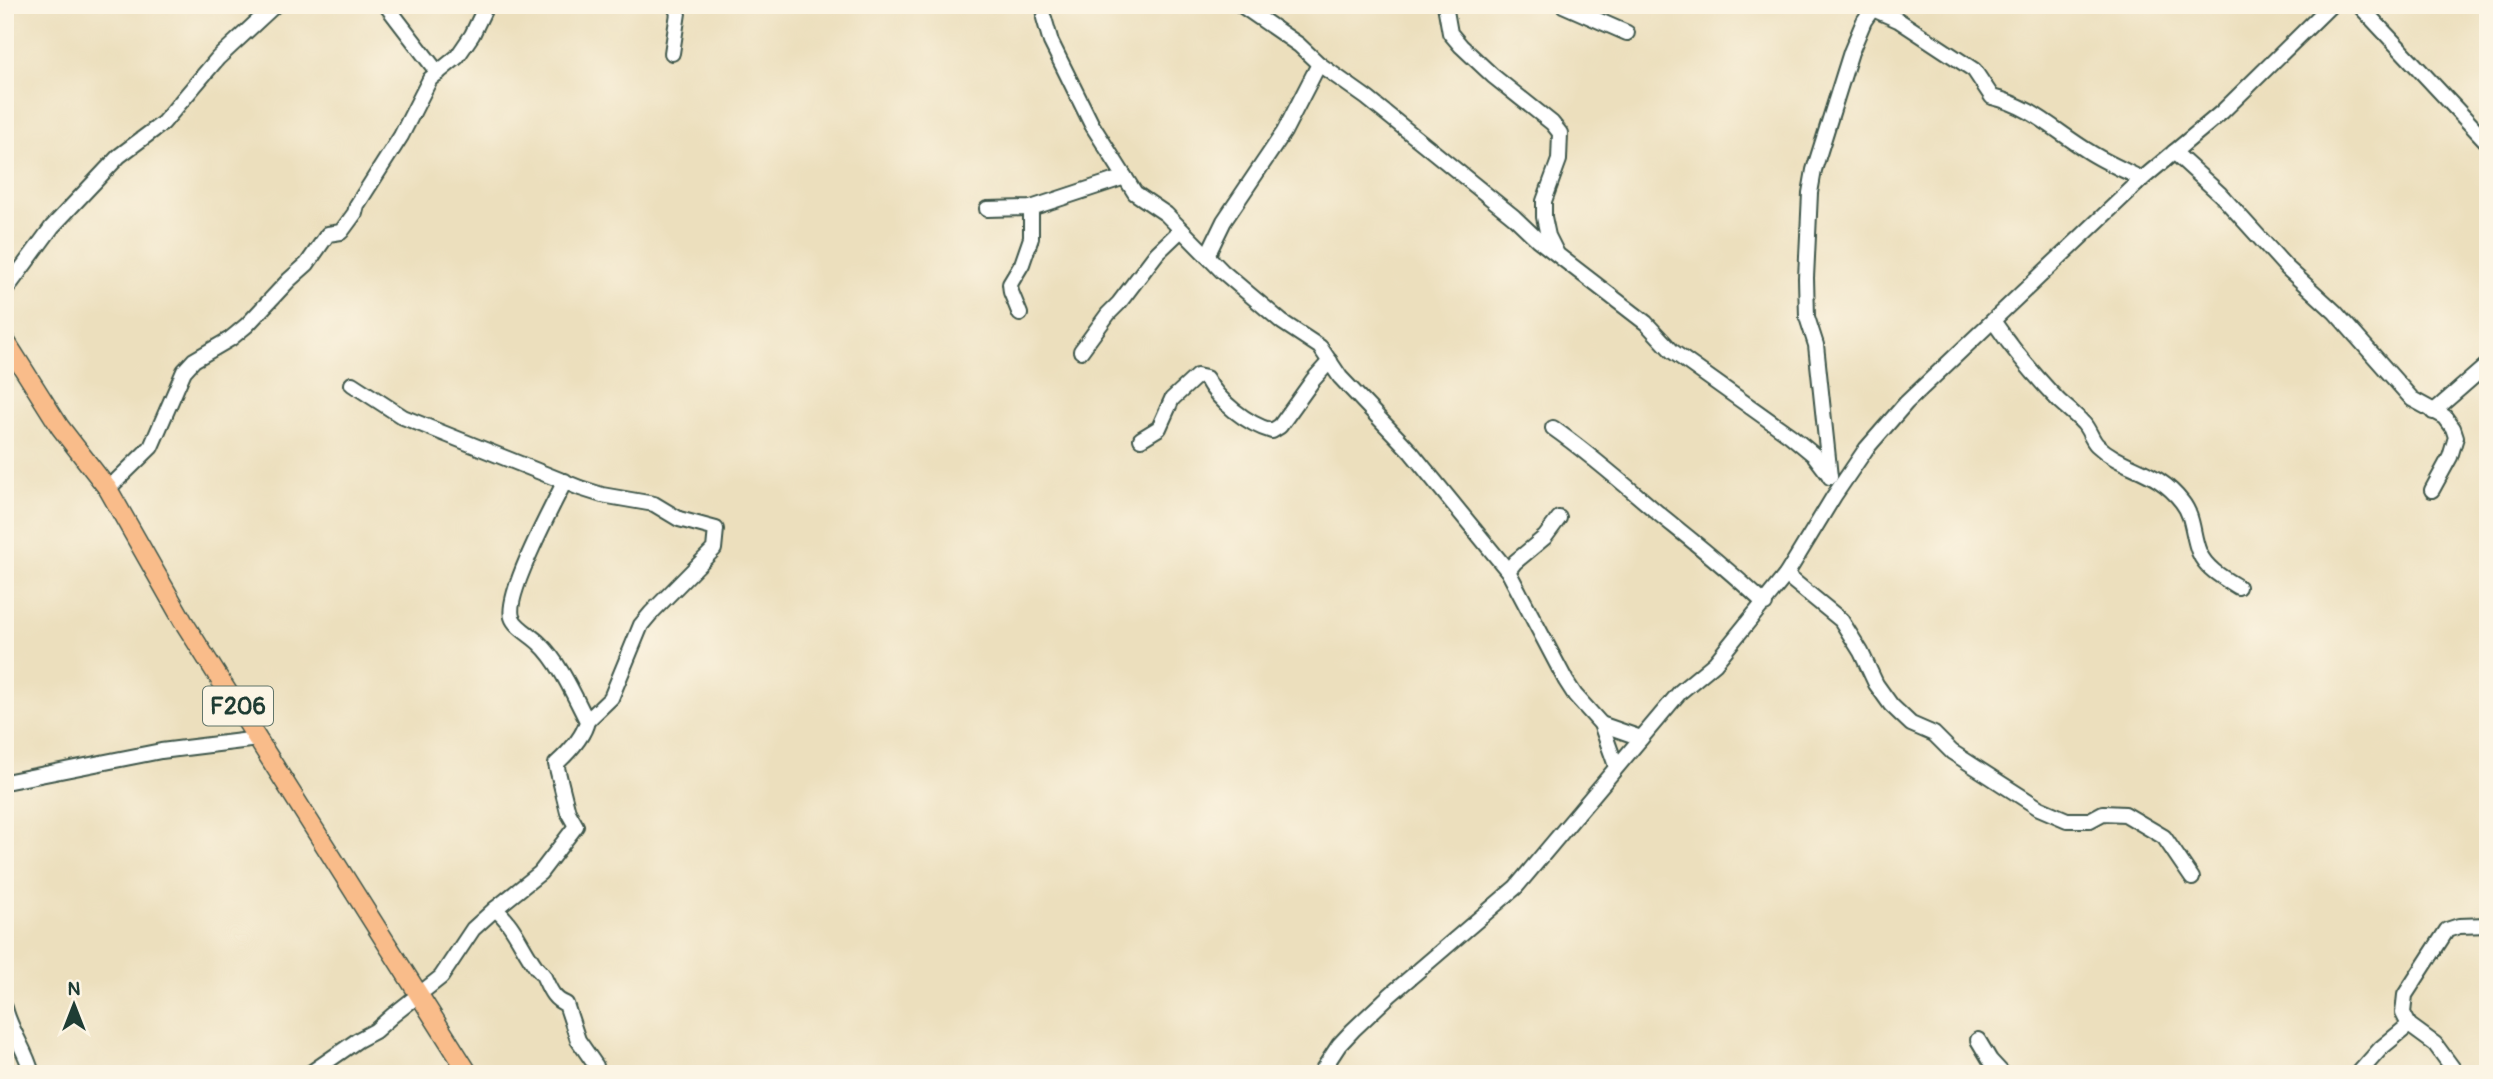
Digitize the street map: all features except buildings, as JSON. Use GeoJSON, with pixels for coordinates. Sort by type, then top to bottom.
{"type":"FeatureCollection","features":[{"type":"Feature","properties":{"kind":"main road","name":"F206"},"geometry":{"type":"LineString","coordinates":[[5,341],[60,427],[108,489],[183,621],[469,1074]]}},
{"type":"Feature","properties":{"kind":"street"},"geometry":{"type":"LineString","coordinates":[[5,291],[38,243],[119,156],[163,123],[218,58],[275,5]]}},
{"type":"Feature","properties":{"kind":"street"},"geometry":{"type":"LineString","coordinates":[[386,5],[438,73]]}},
{"type":"Feature","properties":{"kind":"street"},"geometry":{"type":"LineString","coordinates":[[108,489],[151,447],[184,371],[194,360],[247,326],[307,264],[328,234],[341,232],[401,136],[430,79],[457,57],[489,5]]}},
{"type":"Feature","properties":{"kind":"street"},"geometry":{"type":"LineString","coordinates":[[672,53],[678,13],[674,5]]}},
{"type":"Feature","properties":{"kind":"street"},"geometry":{"type":"LineString","coordinates":[[1241,5],[1299,45],[1319,64],[1367,98],[1590,282],[1646,323],[1672,351],[1791,436],[1814,455],[1830,476]]}},
{"type":"Feature","properties":{"kind":"street"},"geometry":{"type":"LineString","coordinates":[[1445,5],[1450,33],[1461,46],[1493,76],[1552,123],[1560,133],[1559,160],[1544,201],[1548,236],[1556,253]]}},
{"type":"Feature","properties":{"kind":"street"},"geometry":{"type":"LineString","coordinates":[[1563,5],[1627,33]]}},
{"type":"Feature","properties":{"kind":"street"},"geometry":{"type":"LineString","coordinates":[[1320,1074],[1339,1045],[1353,1030],[1516,887],[1679,692],[1715,663],[1765,604],[1866,449],[1906,403],[2142,179],[2222,112],[2331,5]]}},
{"type":"Feature","properties":{"kind":"street"},"geometry":{"type":"LineString","coordinates":[[2359,5],[2488,143]]}},
{"type":"Feature","properties":{"kind":"street"},"geometry":{"type":"LineString","coordinates":[[1834,496],[1816,345],[1807,317],[1810,193],[1814,170],[1851,52],[1864,21],[1874,7],[1974,70],[1992,97],[2013,102],[2038,115],[2090,152],[2142,179]]}},
{"type":"Feature","properties":{"kind":"street"},"geometry":{"type":"LineString","coordinates":[[1044,19],[1051,43],[1087,114],[1135,193],[1166,214],[1206,257],[1282,322],[1320,347],[1340,377],[1411,452],[1508,571],[1566,681],[1601,724],[1616,766]]}},
{"type":"Feature","properties":{"kind":"street"},"geometry":{"type":"LineString","coordinates":[[1206,257],[1224,220],[1284,132],[1319,64]]}},
{"type":"Feature","properties":{"kind":"street"},"geometry":{"type":"LineString","coordinates":[[2174,152],[2220,194],[2287,268],[2335,312],[2412,399],[2445,417],[2456,438],[2451,457],[2432,490]]}},
{"type":"Feature","properties":{"kind":"street"},"geometry":{"type":"LineString","coordinates":[[987,209],[1031,208],[1125,177]]}},
{"type":"Feature","properties":{"kind":"street"},"geometry":{"type":"LineString","coordinates":[[1020,314],[1010,284],[1027,252],[1032,226],[1031,208]]}},
{"type":"Feature","properties":{"kind":"street"},"geometry":{"type":"LineString","coordinates":[[1081,351],[1157,253],[1181,230]]}},
{"type":"Feature","properties":{"kind":"street"},"geometry":{"type":"LineString","coordinates":[[1994,322],[2012,348],[2084,424],[2096,445],[2148,472],[2171,488],[2187,508],[2199,552],[2215,574],[2238,587]]}},
{"type":"Feature","properties":{"kind":"street"},"geometry":{"type":"LineString","coordinates":[[1141,439],[1158,428],[1171,400],[1196,376],[1206,378],[1213,391],[1239,413],[1262,428],[1272,431],[1280,426],[1312,380],[1330,361]]}},
{"type":"Feature","properties":{"kind":"street"},"geometry":{"type":"LineString","coordinates":[[2433,412],[2488,364]]}},
{"type":"Feature","properties":{"kind":"street"},"geometry":{"type":"LineString","coordinates":[[309,1074],[375,1031],[441,977],[473,929],[540,873],[576,826],[568,812],[556,764],[583,731],[587,721],[611,698],[641,625],[650,612],[714,549],[716,529],[679,519],[654,504],[602,495],[403,417],[352,384]]}},
{"type":"Feature","properties":{"kind":"street"},"geometry":{"type":"LineString","coordinates":[[1553,428],[1726,566],[1765,604]]}},
{"type":"Feature","properties":{"kind":"street"},"geometry":{"type":"LineString","coordinates":[[565,481],[532,547],[513,597],[511,615],[515,623],[548,651],[587,721]]}},
{"type":"Feature","properties":{"kind":"street"},"geometry":{"type":"LineString","coordinates":[[1508,571],[1545,537],[1559,518]]}},
{"type":"Feature","properties":{"kind":"street"},"geometry":{"type":"LineString","coordinates":[[1786,575],[1841,620],[1861,652],[1876,684],[1891,705],[1911,724],[1934,734],[1952,752],[2039,808],[2067,820],[2090,820],[2103,813],[2125,814],[2164,837],[2192,878]]}},
{"type":"Feature","properties":{"kind":"street"},"geometry":{"type":"LineString","coordinates":[[1601,724],[1641,737]]}},
{"type":"Feature","properties":{"kind":"street"},"geometry":{"type":"LineString","coordinates":[[5,782],[161,751],[258,739]]}},
{"type":"Feature","properties":{"kind":"street"},"geometry":{"type":"LineString","coordinates":[[495,909],[505,916],[543,974],[548,989],[559,1002],[566,1004],[578,1040],[596,1066]]}},
{"type":"Feature","properties":{"kind":"street"},"geometry":{"type":"LineString","coordinates":[[2457,1074],[2435,1044],[2409,1025],[2403,1013],[2406,995],[2446,930],[2459,926],[2488,925]]}},
{"type":"Feature","properties":{"kind":"street"},"geometry":{"type":"LineString","coordinates":[[5,1009],[10,1027],[28,1057],[32,1074]]}},
{"type":"Feature","properties":{"kind":"street"},"geometry":{"type":"LineString","coordinates":[[2358,1074],[2381,1048],[2409,1025]]}},
{"type":"Feature","properties":{"kind":"street"},"geometry":{"type":"LineString","coordinates":[[1978,1040],[1990,1060],[2003,1074]]}}]}
